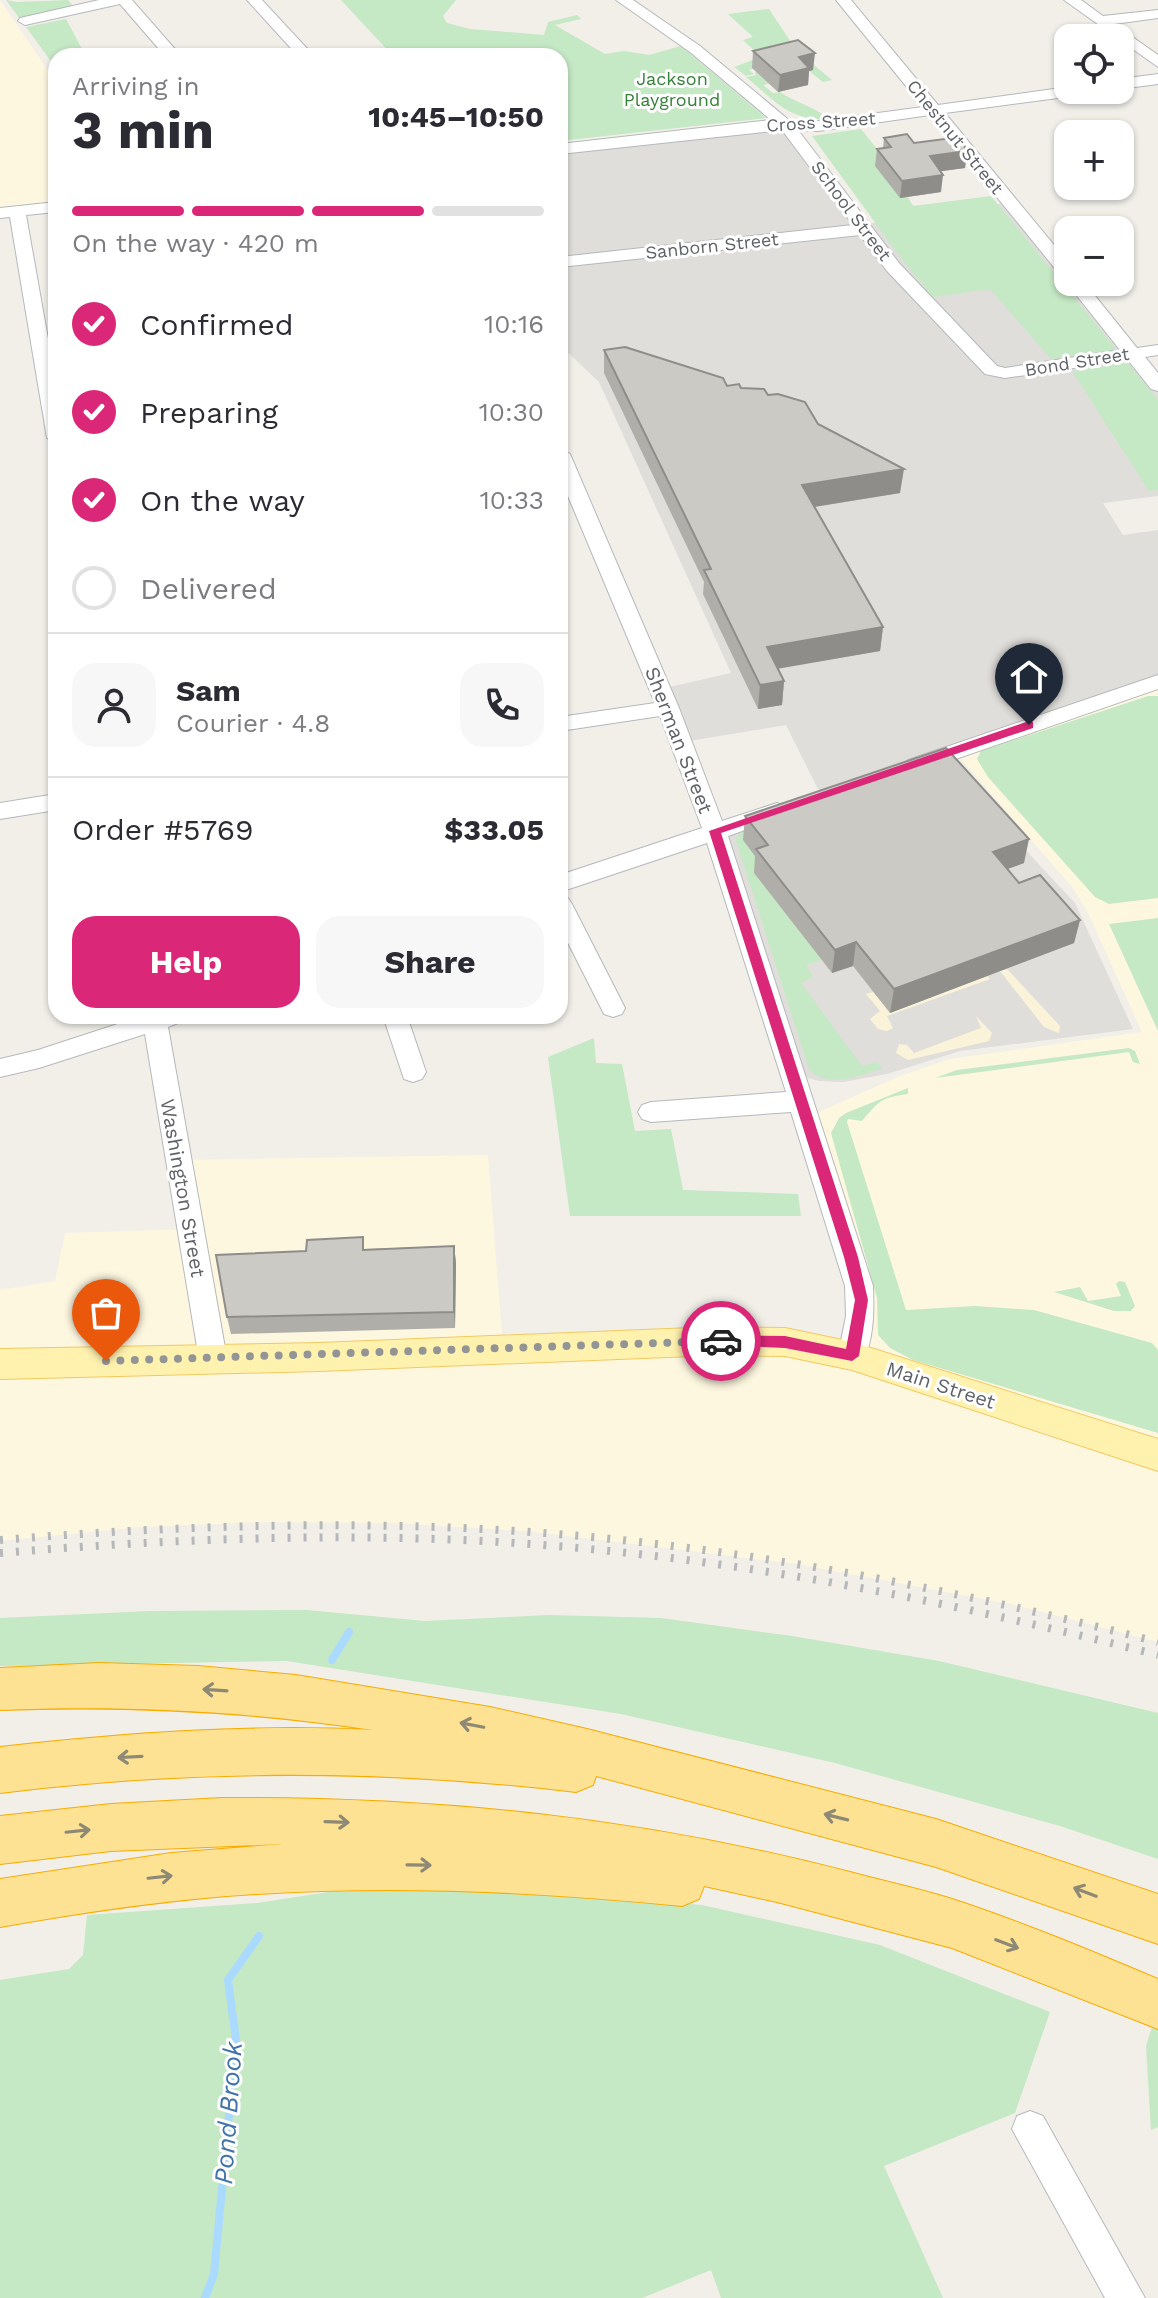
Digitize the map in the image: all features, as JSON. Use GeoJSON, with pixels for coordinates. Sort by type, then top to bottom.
{"type":"FeatureCollection","features":[{"type":"Feature","properties":{"kind":"highway"},"geometry":{"type":"LineString","coordinates":[[0,1689],[106,1685],[181,1687],[384,1707],[627,1760],[934,1842],[1033,1873],[1158,1919]]}},
{"type":"Feature","properties":{"kind":"highway"},"geometry":{"type":"LineString","coordinates":[[0,1770],[122,1757],[215,1753],[383,1753],[548,1766],[656,1781],[792,1806]]}},
{"type":"Feature","properties":{"kind":"highway"},"geometry":{"type":"LineString","coordinates":[[0,1840],[107,1829],[247,1822],[321,1822],[469,1830],[561,1839],[701,1861],[778,1877],[933,1920]]}},
{"type":"Feature","properties":{"kind":"highway"},"geometry":{"type":"LineString","coordinates":[[0,1903],[149,1878],[240,1869],[437,1865],[573,1871],[668,1880],[958,1925],[1158,2004]]}},
{"type":"Feature","properties":{"kind":"main road","name":"Main Street"},"geometry":{"type":"LineString","coordinates":[[0,1364],[785,1342],[852,1356],[1158,1455]]}},
{"type":"Feature","properties":{"kind":"street"},"geometry":{"type":"LineString","coordinates":[[25,21],[118,0]]}},
{"type":"Feature","properties":{"kind":"street"},"geometry":{"type":"LineString","coordinates":[[124,0],[166,48]]}},
{"type":"Feature","properties":{"kind":"street"},"geometry":{"type":"LineString","coordinates":[[254,0],[299,48]]}},
{"type":"Feature","properties":{"kind":"street","name":"School Street"},"geometry":{"type":"LineString","coordinates":[[623,0],[695,49],[786,125],[908,284],[988,368],[996,372]]}},
{"type":"Feature","properties":{"kind":"street","name":"Chestnut Street"},"geometry":{"type":"LineString","coordinates":[[843,0],[1054,256]]}},
{"type":"Feature","properties":{"kind":"street"},"geometry":{"type":"LineString","coordinates":[[1071,0],[1158,62]]}},
{"type":"Feature","properties":{"kind":"street"},"geometry":{"type":"LineString","coordinates":[[1100,21],[1158,14]]}},
{"type":"Feature","properties":{"kind":"street"},"geometry":{"type":"LineString","coordinates":[[1134,82],[1158,79]]}},
{"type":"Feature","properties":{"kind":"street","name":"Cross Street"},"geometry":{"type":"LineString","coordinates":[[568,148],[786,125],[818,126],[1054,94]]}},
{"type":"Feature","properties":{"kind":"street"},"geometry":{"type":"LineString","coordinates":[[48,208],[9,212],[48,400]]}},
{"type":"Feature","properties":{"kind":"street","name":"Sanborn Street"},"geometry":{"type":"LineString","coordinates":[[568,261],[865,229]]}},
{"type":"Feature","properties":{"kind":"street"},"geometry":{"type":"LineString","coordinates":[[1087,296],[1158,385]]}},
{"type":"Feature","properties":{"kind":"street","name":"Bond Street"},"geometry":{"type":"LineString","coordinates":[[996,372],[1158,350]]}},
{"type":"Feature","properties":{"kind":"street","name":"Sherman Street"},"geometry":{"type":"LineString","coordinates":[[568,473],[668,708],[714,831],[802,1101],[859,1286],[860,1316],[852,1356]]}},
{"type":"Feature","properties":{"kind":"street"},"geometry":{"type":"LineString","coordinates":[[893,773],[1158,682]]}},
{"type":"Feature","properties":{"kind":"street"},"geometry":{"type":"LineString","coordinates":[[568,723],[668,708]]}},
{"type":"Feature","properties":{"kind":"street"},"geometry":{"type":"LineString","coordinates":[[0,811],[48,803]]}},
{"type":"Feature","properties":{"kind":"street"},"geometry":{"type":"LineString","coordinates":[[568,881],[793,806]]}},
{"type":"Feature","properties":{"kind":"street"},"geometry":{"type":"LineString","coordinates":[[568,920],[613,1008]]}},
{"type":"Feature","properties":{"kind":"street"},"geometry":{"type":"LineString","coordinates":[[0,1068],[39,1059],[143,1024]]}},
{"type":"Feature","properties":{"kind":"street","name":"Washington Street"},"geometry":{"type":"LineString","coordinates":[[162,1024],[213,1359]]}},
{"type":"Feature","properties":{"kind":"street"},"geometry":{"type":"LineString","coordinates":[[398,1024],[413,1072]]}},
{"type":"Feature","properties":{"kind":"street"},"geometry":{"type":"LineString","coordinates":[[651,1112],[802,1101]]}},
{"type":"Feature","properties":{"kind":"street"},"geometry":{"type":"LineString","coordinates":[[1030,2129],[1126,2298]]}},
{"type":"Feature","properties":{"kind":"shaded area"},"geometry":{"type":"Polygon","coordinates":[[[0,0],[48,70],[48,208],[0,213],[0,0]]]}},
{"type":"Feature","properties":{"kind":"shaded area"},"geometry":{"type":"Polygon","coordinates":[[[784,129],[858,225],[1005,203],[1054,264],[1054,296],[1080,296],[1158,392],[1158,496],[1103,503],[1123,535],[1158,530],[1158,678],[933,751],[1075,903],[1133,1029],[960,1051],[887,1074],[843,1082],[804,1077],[728,841],[730,831],[823,799],[786,725],[689,741],[665,688],[731,673],[599,382],[568,353],[568,151],[784,129]]]}},
{"type":"Feature","properties":{"kind":"shaded area"},"geometry":{"type":"Polygon","coordinates":[[[1158,682],[1158,1642],[1015,1605],[797,1564],[526,1531],[393,1523],[264,1522],[141,1527],[0,1541],[0,1290],[55,1281],[65,1233],[190,1229],[179,1160],[488,1155],[503,1349],[852,1355],[860,1316],[808,1120],[821,1111],[900,1076],[950,1059],[1142,1032],[1088,913],[1073,888],[954,751],[1158,682]]]}},
{"type":"Feature","properties":{"kind":"green space"},"geometry":{"type":"Polygon","coordinates":[[[6,0],[68,0],[74,7],[20,19],[6,0]]]}},
{"type":"Feature","properties":{"kind":"green space","name":"Jackson Playground"},"geometry":{"type":"Polygon","coordinates":[[[341,0],[456,0],[443,16],[447,23],[470,29],[544,35],[548,22],[577,15],[581,19],[555,25],[605,54],[624,51],[649,55],[681,46],[766,118],[568,140],[568,48],[386,48],[341,0]]]}},
{"type":"Feature","properties":{"kind":"green space"},"geometry":{"type":"Polygon","coordinates":[[[769,9],[796,50],[832,80],[823,82],[809,71],[753,69],[749,70],[754,74],[746,76],[734,67],[761,57],[743,40],[753,37],[728,14],[769,9]]]}},
{"type":"Feature","properties":{"kind":"green space"},"geometry":{"type":"Polygon","coordinates":[[[66,19],[81,48],[48,48],[48,57],[26,27],[66,19]]]}},
{"type":"Feature","properties":{"kind":"green space"},"geometry":{"type":"Polygon","coordinates":[[[755,72],[781,80],[763,85],[773,93],[780,92],[828,119],[792,113],[746,77],[756,75],[755,72]]]}},
{"type":"Feature","properties":{"kind":"green space"},"geometry":{"type":"Polygon","coordinates":[[[861,129],[889,164],[913,206],[991,196],[1054,273],[1054,296],[1073,296],[1117,350],[1051,359],[990,289],[932,297],[922,284],[925,282],[920,282],[899,255],[904,253],[898,254],[812,136],[861,129]]]}},
{"type":"Feature","properties":{"kind":"green space"},"geometry":{"type":"Polygon","coordinates":[[[1128,363],[1158,400],[1158,490],[1149,491],[1072,371],[1128,363]]]}},
{"type":"Feature","properties":{"kind":"green space"},"geometry":{"type":"Polygon","coordinates":[[[1148,696],[1158,696],[1158,898],[1109,904],[1095,897],[988,777],[977,759],[981,751],[1148,696]]]}},
{"type":"Feature","properties":{"kind":"green space"},"geometry":{"type":"Polygon","coordinates":[[[744,831],[765,869],[755,874],[822,960],[806,965],[813,977],[801,983],[862,1066],[877,1062],[882,1068],[834,1080],[816,1075],[809,1069],[736,841],[744,831]]]}},
{"type":"Feature","properties":{"kind":"green space"},"geometry":{"type":"Polygon","coordinates":[[[1158,918],[1158,1031],[1109,924],[1158,918]]]}},
{"type":"Feature","properties":{"kind":"green space"},"geometry":{"type":"Polygon","coordinates":[[[594,1038],[596,1063],[622,1064],[635,1131],[671,1129],[683,1190],[798,1194],[801,1216],[570,1216],[548,1057],[594,1038]]]}},
{"type":"Feature","properties":{"kind":"green space"},"geometry":{"type":"Polygon","coordinates":[[[1129,1048],[1135,1051],[1140,1064],[1133,1062],[1129,1052],[935,1078],[957,1070],[1129,1048]]]}},
{"type":"Feature","properties":{"kind":"green space"},"geometry":{"type":"Polygon","coordinates":[[[908,1088],[908,1094],[881,1102],[862,1121],[848,1119],[847,1122],[906,1310],[975,1306],[1034,1310],[1152,1343],[1158,1350],[1158,1433],[913,1360],[890,1348],[878,1335],[877,1298],[831,1133],[839,1118],[846,1113],[908,1088]]]}},
{"type":"Feature","properties":{"kind":"green space"},"geometry":{"type":"Polygon","coordinates":[[[1125,1282],[1135,1306],[1131,1311],[1114,1311],[1054,1292],[1080,1287],[1088,1301],[1121,1296],[1116,1284],[1125,1282]]]}},
{"type":"Feature","properties":{"kind":"green space"},"geometry":{"type":"Polygon","coordinates":[[[306,1610],[425,1621],[549,1615],[661,1618],[939,1661],[1158,1713],[1158,1859],[1060,1826],[835,1763],[621,1714],[287,1661],[0,1666],[0,1618],[150,1611],[306,1610]]]}},
{"type":"Feature","properties":{"kind":"green space"},"geometry":{"type":"Polygon","coordinates":[[[368,1886],[490,1888],[702,1905],[880,1945],[1050,2012],[1015,2113],[884,2166],[943,2298],[721,2298],[711,2270],[642,2298],[0,2298],[0,1980],[69,1969],[83,1955],[87,1915],[257,1903],[368,1886]]]}},
{"type":"Feature","properties":{"kind":"green space"},"geometry":{"type":"Polygon","coordinates":[[[1152,2027],[1158,2029],[1158,2127],[1151,2130],[1146,2046],[1152,2027]]]}},
{"type":"Feature","properties":{"kind":"sand"},"geometry":{"type":"Polygon","coordinates":[[[1007,969],[1060,1026],[1059,1033],[1044,1027],[1000,971],[1007,969]]]}},
{"type":"Feature","properties":{"kind":"sand"},"geometry":{"type":"Polygon","coordinates":[[[987,976],[990,979],[887,1016],[893,1028],[887,1031],[878,1029],[870,1019],[880,1011],[866,994],[873,992],[891,1012],[987,976]]]}},
{"type":"Feature","properties":{"kind":"sand"},"geometry":{"type":"Polygon","coordinates":[[[976,1016],[992,1033],[989,1041],[908,1060],[896,1053],[899,1044],[907,1045],[914,1053],[981,1028],[976,1016]]]}},
{"type":"Feature","properties":{"kind":"building"},"geometry":{"type":"Polygon","coordinates":[[[798,40],[815,53],[799,57],[809,68],[780,75],[753,51],[798,40]]]}},
{"type":"Feature","properties":{"kind":"building"},"geometry":{"type":"Polygon","coordinates":[[[907,134],[914,143],[960,137],[967,151],[930,156],[943,175],[902,181],[877,149],[891,147],[884,138],[907,134]]]}},
{"type":"Feature","properties":{"kind":"building"},"geometry":{"type":"Polygon","coordinates":[[[625,347],[723,378],[727,386],[739,384],[741,388],[764,389],[768,395],[778,394],[805,402],[818,424],[904,469],[802,485],[883,627],[767,647],[784,681],[760,685],[704,570],[711,569],[604,350],[625,347]]]}},
{"type":"Feature","properties":{"kind":"building"},"geometry":{"type":"Polygon","coordinates":[[[946,748],[1029,839],[993,852],[1019,883],[1040,875],[1080,920],[894,989],[856,942],[835,950],[756,849],[768,845],[745,816],[946,748]]]}},
{"type":"Feature","properties":{"kind":"building"},"geometry":{"type":"Polygon","coordinates":[[[363,1237],[363,1250],[454,1246],[454,1312],[227,1317],[216,1255],[306,1251],[307,1240],[363,1237]]]}},
{"type":"Feature","properties":{"kind":"waterway","name":"Pond Brook"},"geometry":{"type":"LineString","coordinates":[[332,1660],[349,1632]]}},
{"type":"Feature","properties":{"kind":"waterway","name":"Pond Brook"},"geometry":{"type":"LineString","coordinates":[[205,2298],[214,2274],[236,2040],[228,1980],[259,1936]]}},
{"type":"Feature","properties":{"kind":"railway"},"geometry":{"type":"LineString","coordinates":[[0,1540],[163,1529],[327,1525],[436,1527],[619,1540],[710,1551],[890,1581],[980,1599],[1158,1642]]}},
{"type":"Feature","properties":{"kind":"railway"},"geometry":{"type":"LineString","coordinates":[[0,1553],[272,1538],[436,1539],[619,1552],[710,1563],[890,1594],[980,1612],[1158,1655]]}},
{"type":"Feature","properties":{"kind":"way so far"},"geometry":{"type":"LineString","coordinates":[[106,1361],[319,1357],[721,1341]]}},
{"type":"Feature","properties":{"kind":"route"},"geometry":{"type":"LineString","coordinates":[[721,1341],[785,1342],[852,1356],[862,1300],[851,1257],[714,831],[1029,725]]}}]}
